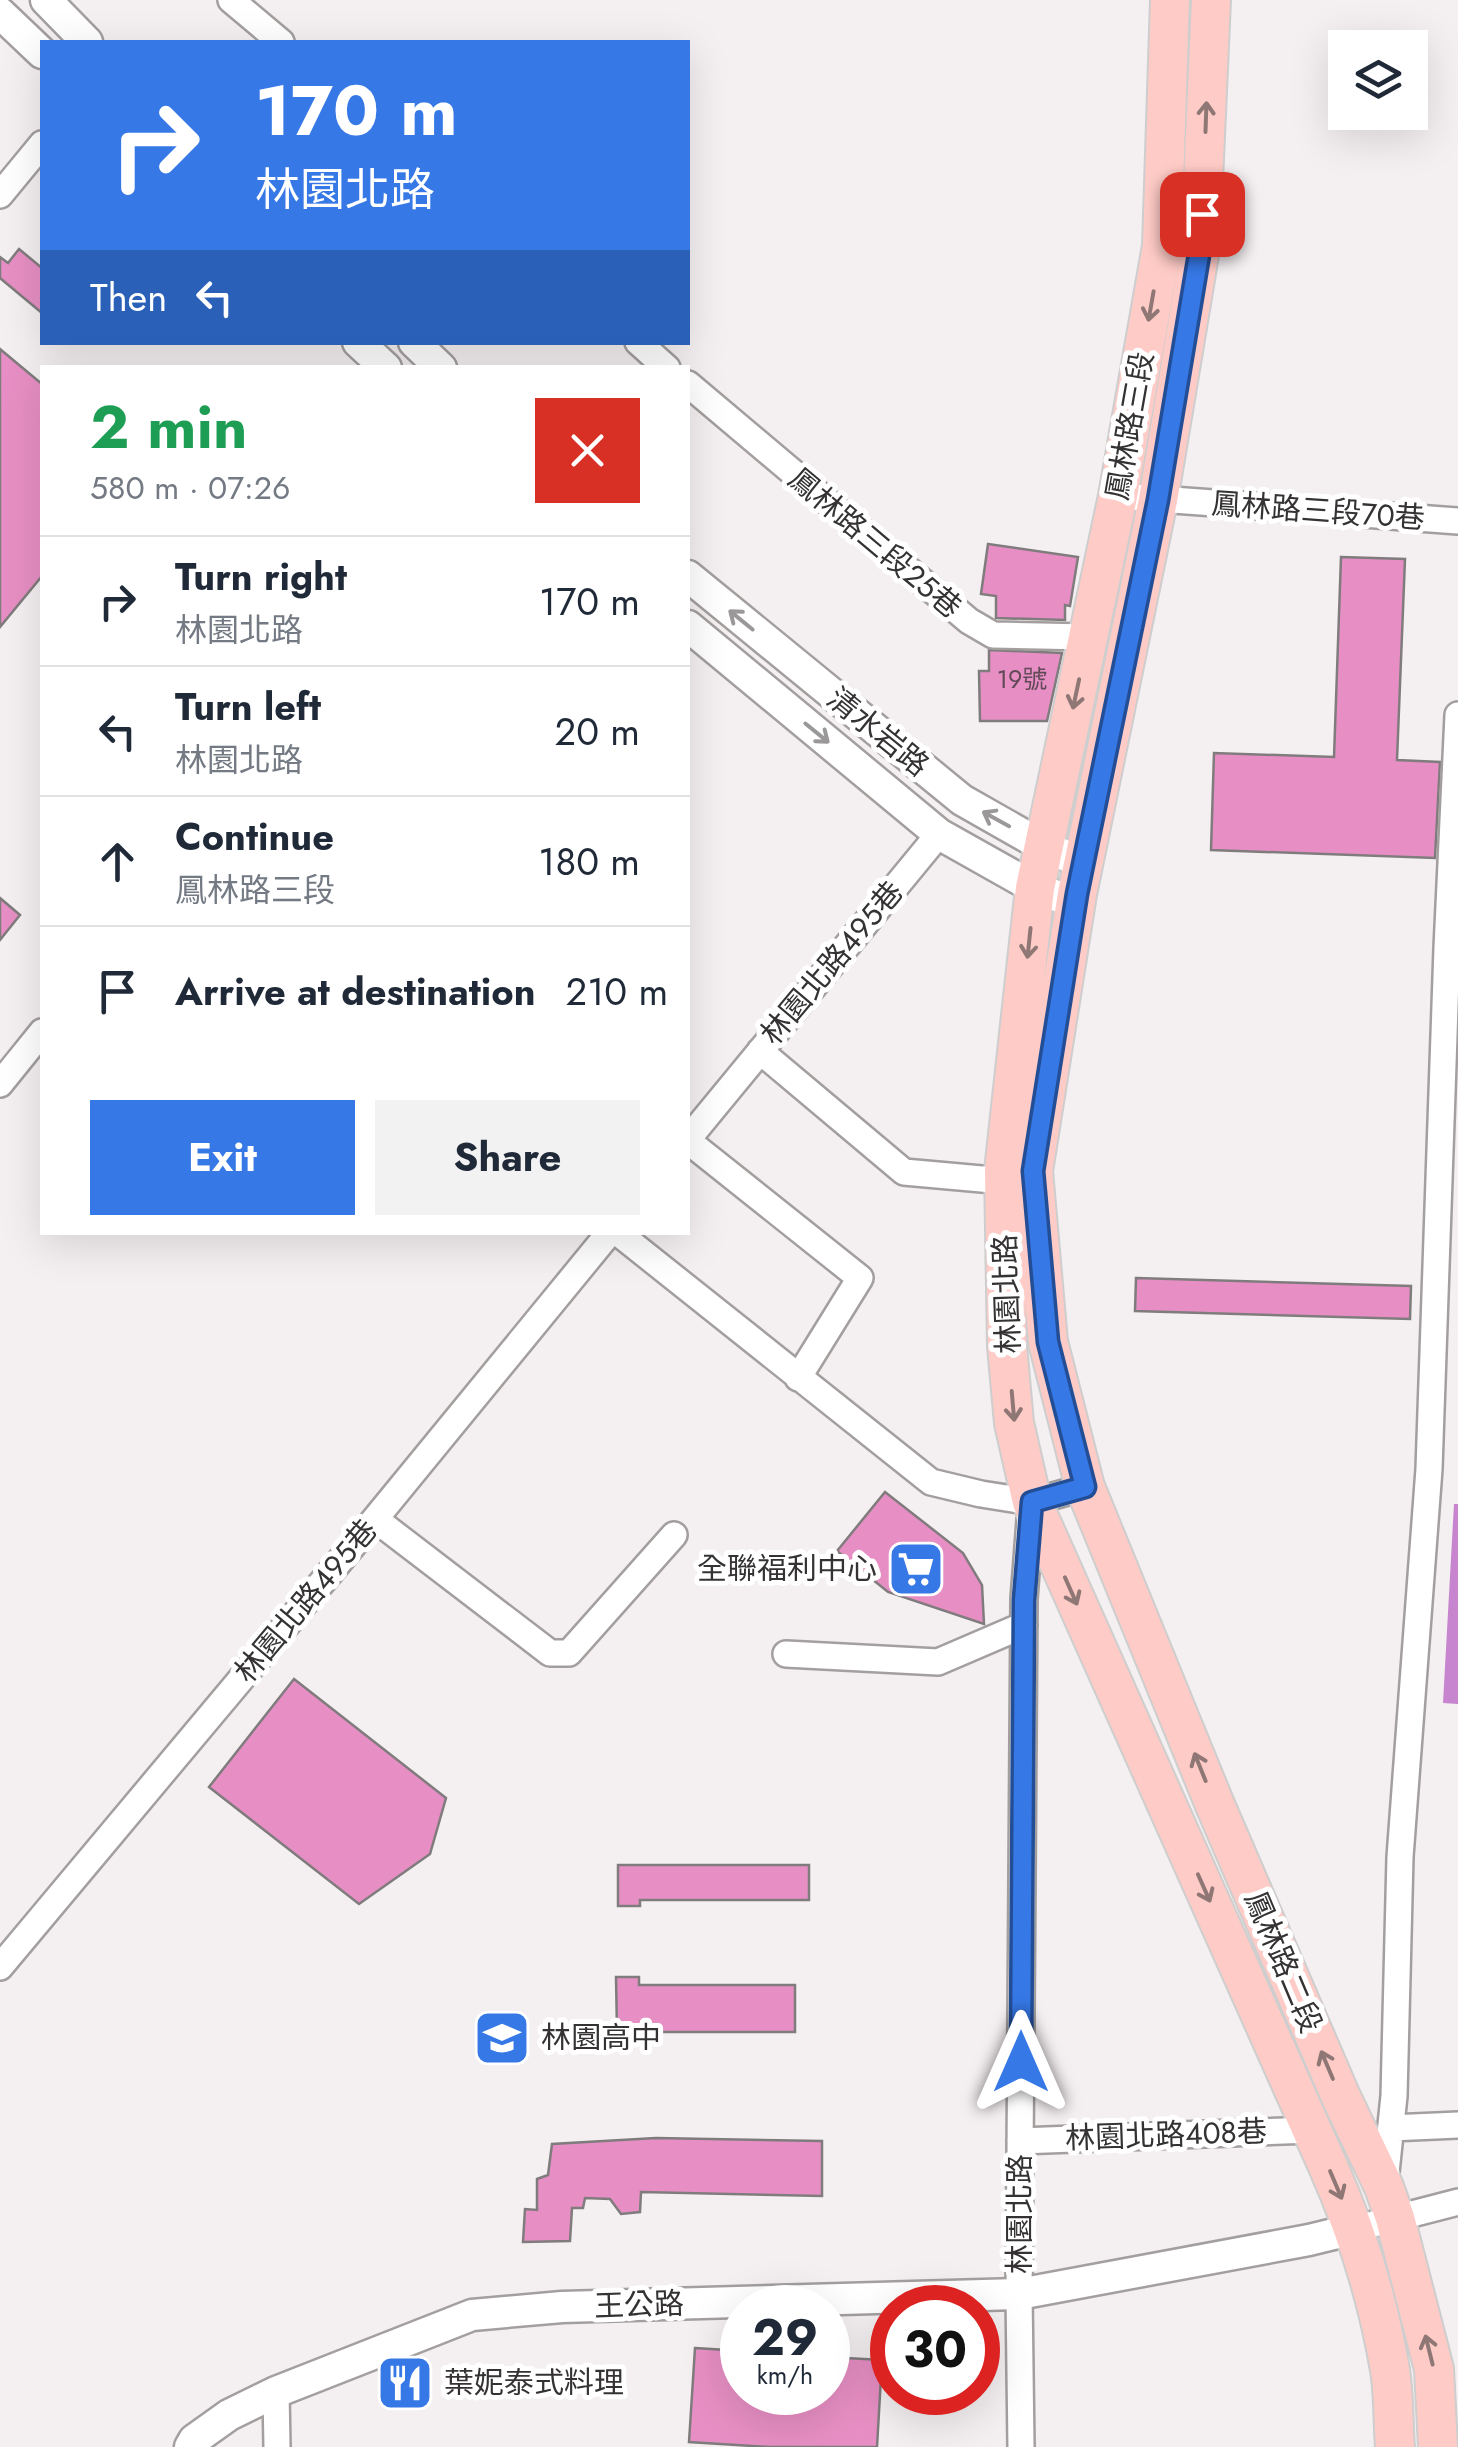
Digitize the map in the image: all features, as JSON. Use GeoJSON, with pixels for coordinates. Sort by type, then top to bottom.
{"type":"FeatureCollection","features":[{"type":"Feature","properties":{"kind":"main road","name":"鳳林路三段"},"geometry":{"type":"LineString","coordinates":[[1043,846],[1118,496],[1162,246],[1170,0]]}},
{"type":"Feature","properties":{"kind":"main road","name":"鳳林路三段"},"geometry":{"type":"LineString","coordinates":[[1076,903],[1158,500],[1200,249],[1211,0]]}},
{"type":"Feature","properties":{"kind":"main road","name":"林園北路"},"geometry":{"type":"LineString","coordinates":[[1032,1502],[1014,1423],[1007,1346],[1004,1181],[1035,888],[1043,846]]}},
{"type":"Feature","properties":{"kind":"main road","name":"林園北路"},"geometry":{"type":"LineString","coordinates":[[1076,903],[1033,1171],[1048,1342],[1085,1487]]}},
{"type":"Feature","properties":{"kind":"main road","name":"鳳林路二段"},"geometry":{"type":"LineString","coordinates":[[1085,1487],[1231,1841],[1390,2203],[1434,2369],[1438,2447]]}},
{"type":"Feature","properties":{"kind":"main road","name":"鳳林路二段"},"geometry":{"type":"LineString","coordinates":[[1032,1502],[1354,2228],[1390,2372],[1395,2447]]}},
{"type":"Feature","properties":{"kind":"street"},"geometry":{"type":"LineString","coordinates":[[46,0],[85,40]]}},
{"type":"Feature","properties":{"kind":"street"},"geometry":{"type":"LineString","coordinates":[[231,0],[280,40]]}},
{"type":"Feature","properties":{"kind":"street"},"geometry":{"type":"LineString","coordinates":[[0,13],[40,52]]}},
{"type":"Feature","properties":{"kind":"street"},"geometry":{"type":"LineString","coordinates":[[0,196],[40,146]]}},
{"type":"Feature","properties":{"kind":"street"},"geometry":{"type":"LineString","coordinates":[[361,345],[383,365]]}},
{"type":"Feature","properties":{"kind":"street"},"geometry":{"type":"LineString","coordinates":[[417,345],[438,365]]}},
{"type":"Feature","properties":{"kind":"street"},"geometry":{"type":"LineString","coordinates":[[641,345],[664,365]]}},
{"type":"Feature","properties":{"kind":"street","name":"鳳林路三段25巷"},"geometry":{"type":"LineString","coordinates":[[690,386],[969,622],[993,635],[1088,637]]}},
{"type":"Feature","properties":{"kind":"street","name":"鳳林路三段70巷"},"geometry":{"type":"LineString","coordinates":[[1118,496],[1458,521]]}},
{"type":"Feature","properties":{"kind":"street","name":"清水岩路"},"geometry":{"type":"LineString","coordinates":[[690,578],[962,800],[1043,846],[1084,862]]}},
{"type":"Feature","properties":{"kind":"street","name":"清水岩路"},"geometry":{"type":"LineString","coordinates":[[690,628],[939,834],[1035,888],[1076,903]]}},
{"type":"Feature","properties":{"kind":"street"},"geometry":{"type":"LineString","coordinates":[[1390,2203],[1400,1858],[1429,1469],[1458,714]]}},
{"type":"Feature","properties":{"kind":"street","name":"林園北路495巷"},"geometry":{"type":"LineString","coordinates":[[690,1138],[939,834]]}},
{"type":"Feature","properties":{"kind":"street"},"geometry":{"type":"LineString","coordinates":[[0,1084],[40,1034]]}},
{"type":"Feature","properties":{"kind":"street"},"geometry":{"type":"LineString","coordinates":[[760,1051],[904,1172],[1004,1181]]}},
{"type":"Feature","properties":{"kind":"street"},"geometry":{"type":"LineString","coordinates":[[690,1142],[860,1278],[798,1378]]}},
{"type":"Feature","properties":{"kind":"street","name":"林園北路495巷"},"geometry":{"type":"LineString","coordinates":[[0,1967],[611,1235]]}},
{"type":"Feature","properties":{"kind":"street","name":"林園北路495巷"},"geometry":{"type":"LineString","coordinates":[[618,1235],[931,1482],[1032,1502]]}},
{"type":"Feature","properties":{"kind":"street"},"geometry":{"type":"LineString","coordinates":[[1032,1502],[1085,1487]]}},
{"type":"Feature","properties":{"kind":"street","name":"林園北路"},"geometry":{"type":"LineString","coordinates":[[1021,2447],[1024,1625],[1032,1502]]}},
{"type":"Feature","properties":{"kind":"street"},"geometry":{"type":"LineString","coordinates":[[374,1519],[550,1654],[569,1653],[674,1535]]}},
{"type":"Feature","properties":{"kind":"street"},"geometry":{"type":"LineString","coordinates":[[786,1654],[938,1662],[1024,1625]]}},
{"type":"Feature","properties":{"kind":"street"},"geometry":{"type":"LineString","coordinates":[[1391,2128],[1458,2125]]}},
{"type":"Feature","properties":{"kind":"street","name":"林園北路408巷"},"geometry":{"type":"LineString","coordinates":[[1020,2141],[1312,2130]]}},
{"type":"Feature","properties":{"kind":"street"},"geometry":{"type":"LineString","coordinates":[[1354,2228],[1390,2203],[1458,2202]]}},
{"type":"Feature","properties":{"kind":"street","name":"王公路"},"geometry":{"type":"LineString","coordinates":[[190,2447],[229,2414],[276,2392],[472,2315],[562,2307],[1019,2294],[1354,2228]]}},
{"type":"Feature","properties":{"kind":"street"},"geometry":{"type":"LineString","coordinates":[[276,2392],[277,2447]]}},
{"type":"Feature","properties":{"kind":"shaded area"},"geometry":{"type":"Polygon","coordinates":[[[1454,1504],[1458,1504],[1458,1704],[1443,1703],[1454,1504]]]}},
{"type":"Feature","properties":{"kind":"building"},"geometry":{"type":"Polygon","coordinates":[[[19,249],[40,266],[40,311],[0,278],[0,257],[8,263],[19,249]]]}},
{"type":"Feature","properties":{"kind":"building"},"geometry":{"type":"Polygon","coordinates":[[[0,349],[40,382],[40,578],[0,627],[0,349]]]}},
{"type":"Feature","properties":{"kind":"building"},"geometry":{"type":"Polygon","coordinates":[[[988,544],[1078,557],[1070,606],[1065,605],[1065,620],[996,618],[996,596],[981,594],[988,544]]]}},
{"type":"Feature","properties":{"kind":"building"},"geometry":{"type":"Polygon","coordinates":[[[1341,557],[1405,559],[1397,760],[1440,762],[1435,858],[1211,850],[1214,753],[1334,757],[1341,557]]]}},
{"type":"Feature","properties":{"kind":"building"},"geometry":{"type":"Polygon","coordinates":[[[989,650],[1062,653],[1047,721],[980,721],[979,671],[989,671],[989,650]]]}},
{"type":"Feature","properties":{"kind":"building"},"geometry":{"type":"Polygon","coordinates":[[[0,898],[20,915],[0,940],[0,898]]]}},
{"type":"Feature","properties":{"kind":"building"},"geometry":{"type":"Polygon","coordinates":[[[1136,1278],[1411,1286],[1410,1319],[1135,1311],[1136,1278]]]}},
{"type":"Feature","properties":{"kind":"building","name":"全聯福利中心"},"geometry":{"type":"Polygon","coordinates":[[[885,1492],[963,1553],[982,1585],[984,1624],[888,1592],[837,1551],[885,1492]]]}},
{"type":"Feature","properties":{"kind":"building"},"geometry":{"type":"Polygon","coordinates":[[[294,1679],[446,1798],[430,1854],[359,1904],[209,1787],[294,1679]]]}},
{"type":"Feature","properties":{"kind":"building"},"geometry":{"type":"Polygon","coordinates":[[[618,1865],[809,1865],[809,1900],[640,1900],[640,1906],[618,1906],[618,1865]]]}},
{"type":"Feature","properties":{"kind":"building"},"geometry":{"type":"Polygon","coordinates":[[[616,1977],[639,1977],[639,1985],[795,1985],[795,2032],[617,2032],[616,1977]]]}},
{"type":"Feature","properties":{"kind":"building"},"geometry":{"type":"Polygon","coordinates":[[[656,2138],[822,2141],[822,2196],[641,2192],[640,2212],[621,2214],[610,2199],[585,2198],[583,2208],[572,2208],[570,2241],[523,2242],[525,2209],[537,2210],[537,2179],[548,2175],[552,2144],[656,2138]]]}},
{"type":"Feature","properties":{"kind":"building"},"geometry":{"type":"Polygon","coordinates":[[[695,2348],[720,2350],[720,2415],[850,2415],[850,2358],[870,2359],[870,2415],[879,2415],[877,2447],[689,2442],[695,2348]]]}},
{"type":"Feature","properties":{"kind":"place","name":"全聯福利中心"},"geometry":{"type":"Point","coordinates":[916,1569]}},
{"type":"Feature","properties":{"kind":"place","name":"林園高中"},"geometry":{"type":"Point","coordinates":[502,2038]}},
{"type":"Feature","properties":{"kind":"place","name":"葉妮泰式料理"},"geometry":{"type":"Point","coordinates":[405,2383]}},
{"type":"Feature","properties":{"kind":"route"},"geometry":{"type":"LineString","coordinates":[[1021,2062],[1024,1600],[1032,1502],[1085,1487],[1048,1342],[1033,1171],[1077,894],[1158,500],[1200,249],[1202,214]]}}]}
